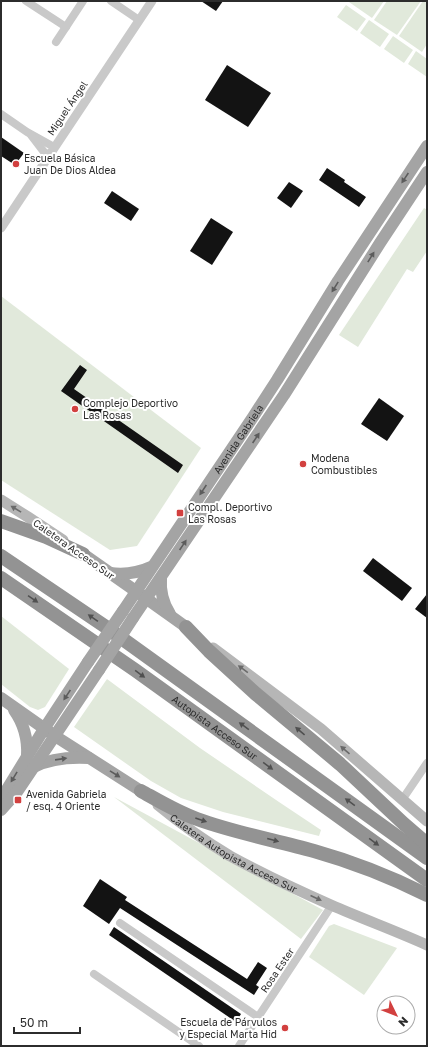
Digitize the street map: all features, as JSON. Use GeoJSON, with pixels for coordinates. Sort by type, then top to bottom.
{"type":"FeatureCollection","features":[{"type":"Feature","properties":{"kind":"highway"},"geometry":{"type":"LineString","coordinates":[[1,521],[46,537],[83,554]]}},
{"type":"Feature","properties":{"kind":"highway","name":"Autopista Acceso Sur"},"geometry":{"type":"LineString","coordinates":[[1,556],[106,627],[427,858]]}},
{"type":"Feature","properties":{"kind":"highway","name":"Autopista Acceso Sur"},"geometry":{"type":"LineString","coordinates":[[1,578],[141,674],[427,880]]}},
{"type":"Feature","properties":{"kind":"highway"},"geometry":{"type":"LineString","coordinates":[[186,627],[209,651],[251,690],[340,764],[427,844]]}},
{"type":"Feature","properties":{"kind":"highway"},"geometry":{"type":"LineString","coordinates":[[140,791],[197,819],[316,851],[383,875],[427,895]]}},
{"type":"Feature","properties":{"kind":"main road","name":"Avenida Gabriela"},"geometry":{"type":"LineString","coordinates":[[1,799],[44,729],[265,398],[338,281],[427,146]]}},
{"type":"Feature","properties":{"kind":"main road","name":"Avenida Gabriela"},"geometry":{"type":"LineString","coordinates":[[1,810],[12,798],[34,767],[284,395],[376,249],[427,172]]}},
{"type":"Feature","properties":{"kind":"main road","name":"Caletera Acceso Sur"},"geometry":{"type":"LineString","coordinates":[[1,500],[34,520],[147,598]]}},
{"type":"Feature","properties":{"kind":"main road"},"geometry":{"type":"LineString","coordinates":[[110,573],[131,574],[151,568]]}},
{"type":"Feature","properties":{"kind":"main road"},"geometry":{"type":"LineString","coordinates":[[161,578],[160,584],[163,600],[171,616]]}},
{"type":"Feature","properties":{"kind":"main road"},"geometry":{"type":"LineString","coordinates":[[147,598],[321,729],[427,821]]}},
{"type":"Feature","properties":{"kind":"main road"},"geometry":{"type":"LineString","coordinates":[[1,698],[55,736]]}},
{"type":"Feature","properties":{"kind":"main road"},"geometry":{"type":"LineString","coordinates":[[11,706],[20,718],[25,732],[28,748],[27,756]]}},
{"type":"Feature","properties":{"kind":"main road","name":"Caletera Autopista Acceso Sur"},"geometry":{"type":"LineString","coordinates":[[55,736],[140,791],[189,829],[229,855],[272,878],[427,945]]}},
{"type":"Feature","properties":{"kind":"main road"},"geometry":{"type":"LineString","coordinates":[[34,767],[42,763],[59,759],[79,757],[89,758]]}},
{"type":"Feature","properties":{"kind":"street"},"geometry":{"type":"LineString","coordinates":[[26,1],[66,27]]}},
{"type":"Feature","properties":{"kind":"street"},"geometry":{"type":"LineString","coordinates":[[56,42],[83,1]]}},
{"type":"Feature","properties":{"kind":"street"},"geometry":{"type":"LineString","coordinates":[[112,1],[139,20]]}},
{"type":"Feature","properties":{"kind":"street","name":"Miguel Ángel"},"geometry":{"type":"LineString","coordinates":[[1,228],[152,1]]}},
{"type":"Feature","properties":{"kind":"street"},"geometry":{"type":"LineString","coordinates":[[1,114],[27,132],[54,147]]}},
{"type":"Feature","properties":{"kind":"street"},"geometry":{"type":"LineString","coordinates":[[27,132],[44,152],[49,155]]}},
{"type":"Feature","properties":{"kind":"street"},"geometry":{"type":"LineString","coordinates":[[402,800],[427,763]]}},
{"type":"Feature","properties":{"kind":"street","name":"Rosa Ester"},"geometry":{"type":"LineString","coordinates":[[239,1046],[332,905]]}},
{"type":"Feature","properties":{"kind":"street"},"geometry":{"type":"LineString","coordinates":[[120,923],[258,1017]]}},
{"type":"Feature","properties":{"kind":"street"},"geometry":{"type":"LineString","coordinates":[[94,974],[199,1046]]}},
{"type":"Feature","properties":{"kind":"shaded area"},"geometry":{"type":"Polygon","coordinates":[[[384,1],[372,18],[349,2],[384,1]]]}},
{"type":"Feature","properties":{"kind":"shaded area"},"geometry":{"type":"Polygon","coordinates":[[[387,1],[421,1],[397,35],[374,20],[387,1]]]}},
{"type":"Feature","properties":{"kind":"shaded area"},"geometry":{"type":"Polygon","coordinates":[[[423,1],[427,3],[427,44],[422,52],[399,36],[423,1]]]}},
{"type":"Feature","properties":{"kind":"shaded area"},"geometry":{"type":"Polygon","coordinates":[[[346,5],[366,19],[357,31],[337,17],[346,5]]]}},
{"type":"Feature","properties":{"kind":"shaded area"},"geometry":{"type":"Polygon","coordinates":[[[369,20],[389,34],[380,47],[360,33],[369,20]]]}},
{"type":"Feature","properties":{"kind":"shaded area"},"geometry":{"type":"Polygon","coordinates":[[[393,36],[413,50],[404,63],[384,49],[393,36]]]}},
{"type":"Feature","properties":{"kind":"shaded area"},"geometry":{"type":"Polygon","coordinates":[[[416,51],[427,59],[427,77],[408,64],[416,51]]]}},
{"type":"Feature","properties":{"kind":"shaded area"},"geometry":{"type":"Polygon","coordinates":[[[424,208],[427,210],[427,251],[413,272],[407,269],[358,347],[339,335],[424,208]]]}},
{"type":"Feature","properties":{"kind":"shaded area","name":"Complejo Deportivo Las Rosas"},"geometry":{"type":"Polygon","coordinates":[[[1,296],[201,448],[137,546],[110,550],[1,480],[1,296]]]}},
{"type":"Feature","properties":{"kind":"shaded area"},"geometry":{"type":"Polygon","coordinates":[[[1,616],[69,669],[45,707],[38,710],[30,707],[1,684],[1,616]]]}},
{"type":"Feature","properties":{"kind":"shaded area"},"geometry":{"type":"Polygon","coordinates":[[[107,679],[200,748],[321,830],[319,836],[223,812],[181,798],[151,781],[74,727],[107,679]]]}},
{"type":"Feature","properties":{"kind":"shaded area"},"geometry":{"type":"Polygon","coordinates":[[[114,797],[323,910],[301,939],[114,797]]]}},
{"type":"Feature","properties":{"kind":"shaded area"},"geometry":{"type":"Polygon","coordinates":[[[334,924],[397,948],[364,995],[309,957],[329,926],[334,924]]]}},
{"type":"Feature","properties":{"kind":"building"},"geometry":{"type":"Polygon","coordinates":[[[201,1],[223,1],[216,11],[201,1]]]}},
{"type":"Feature","properties":{"kind":"building"},"geometry":{"type":"Polygon","coordinates":[[[227,65],[271,93],[248,127],[205,100],[227,65]]]}},
{"type":"Feature","properties":{"kind":"building"},"geometry":{"type":"Polygon","coordinates":[[[1,137],[24,153],[15,165],[1,156],[1,137]]]}},
{"type":"Feature","properties":{"kind":"building"},"geometry":{"type":"Polygon","coordinates":[[[327,168],[366,197],[359,207],[319,180],[327,168]]]}},
{"type":"Feature","properties":{"kind":"building"},"geometry":{"type":"Polygon","coordinates":[[[289,182],[303,191],[291,208],[277,198],[289,182]]]}},
{"type":"Feature","properties":{"kind":"building"},"geometry":{"type":"Polygon","coordinates":[[[112,191],[139,209],[131,221],[104,203],[112,191]]]}},
{"type":"Feature","properties":{"kind":"building"},"geometry":{"type":"Polygon","coordinates":[[[211,218],[233,232],[212,265],[190,251],[211,218]]]}},
{"type":"Feature","properties":{"kind":"building"},"geometry":{"type":"Polygon","coordinates":[[[80,365],[87,370],[74,389],[183,465],[178,473],[61,391],[80,365]]]}},
{"type":"Feature","properties":{"kind":"building"},"geometry":{"type":"Polygon","coordinates":[[[379,398],[404,416],[387,441],[361,424],[379,398]]]}},
{"type":"Feature","properties":{"kind":"building"},"geometry":{"type":"Polygon","coordinates":[[[373,558],[412,588],[402,601],[363,571],[373,558]]]}},
{"type":"Feature","properties":{"kind":"building"},"geometry":{"type":"Polygon","coordinates":[[[427,594],[427,618],[415,609],[427,594]]]}},
{"type":"Feature","properties":{"kind":"building"},"geometry":{"type":"Polygon","coordinates":[[[100,879],[127,897],[125,900],[247,979],[258,962],[267,968],[256,985],[259,987],[254,995],[120,908],[109,924],[83,906],[100,879]]]}},
{"type":"Feature","properties":{"kind":"building"},"geometry":{"type":"Polygon","coordinates":[[[114,927],[241,1014],[236,1022],[109,935],[114,927]]]}},
{"type":"Feature","properties":{"kind":"place","name":"Escuela Básica Juan De Dios Aldea"},"geometry":{"type":"Point","coordinates":[16,164]}},
{"type":"Feature","properties":{"kind":"place","name":"Complejo Deportivo Las Rosas"},"geometry":{"type":"Point","coordinates":[75,409]}},
{"type":"Feature","properties":{"kind":"place","name":"Modena Combustibles"},"geometry":{"type":"Point","coordinates":[303,464]}},
{"type":"Feature","properties":{"kind":"place","name":"Compl. Deportivo Las Rosas"},"geometry":{"type":"Point","coordinates":[180,513]}},
{"type":"Feature","properties":{"kind":"place","name":"Avenida Gabriela / esq. 4 Oriente"},"geometry":{"type":"Point","coordinates":[18,800]}},
{"type":"Feature","properties":{"kind":"place","name":"Escuela de Párvulos y Especial Marta Hid"},"geometry":{"type":"Point","coordinates":[285,1028]}}]}
